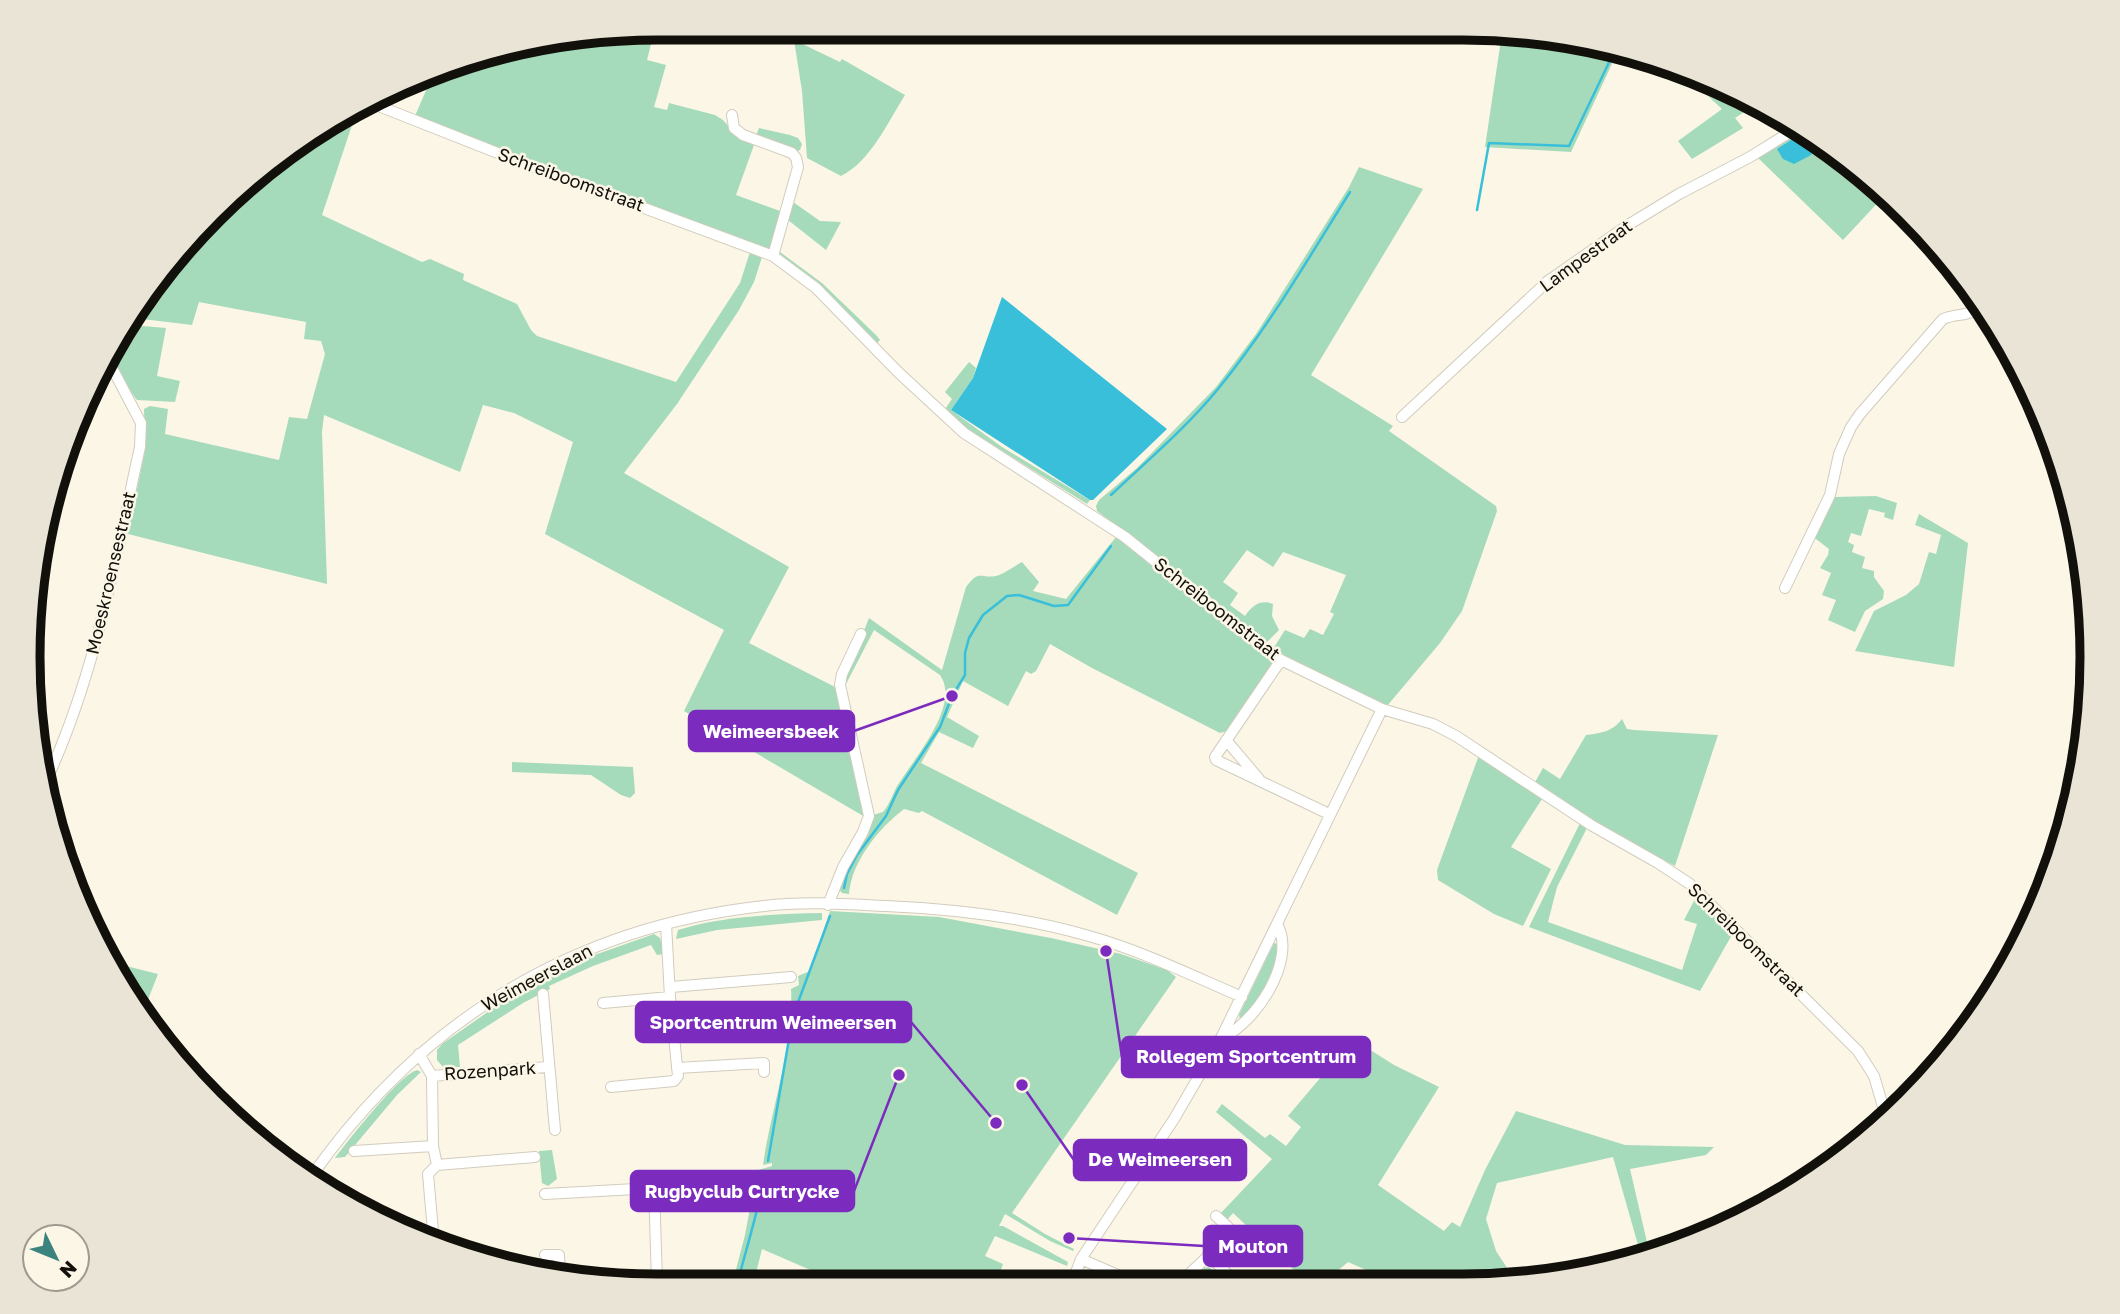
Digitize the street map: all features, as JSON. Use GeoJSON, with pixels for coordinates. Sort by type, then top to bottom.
{"type":"FeatureCollection","features":[{"type":"Feature","properties":{"kind":"street","name":"Schreiboomstraat"},"geometry":{"type":"LineString","coordinates":[[380,106],[773,256],[816,288],[898,372],[964,433],[1125,537],[1249,638],[1281,660],[1382,709],[1433,724],[1456,736],[1591,825],[1690,884],[1858,1051],[1874,1076],[1883,1109]]}},
{"type":"Feature","properties":{"kind":"street"},"geometry":{"type":"LineString","coordinates":[[732,115],[734,128],[743,135],[792,153],[796,158],[798,167],[773,256]]}},
{"type":"Feature","properties":{"kind":"street","name":"Lampestraat"},"geometry":{"type":"LineString","coordinates":[[1402,417],[1548,281],[1678,194],[1750,158],[1788,133]]}},
{"type":"Feature","properties":{"kind":"street"},"geometry":{"type":"LineString","coordinates":[[1785,588],[1830,495],[1844,440],[1860,414],[1943,319],[1970,315],[1974,311]]}},
{"type":"Feature","properties":{"kind":"street","name":"Moeskroensestraat"},"geometry":{"type":"LineString","coordinates":[[51,769],[76,709],[91,657],[140,447],[141,423],[112,369]]}},
{"type":"Feature","properties":{"kind":"street"},"geometry":{"type":"LineString","coordinates":[[828,905],[843,867],[869,816],[840,685],[842,674],[861,634]]}},
{"type":"Feature","properties":{"kind":"street"},"geometry":{"type":"LineString","coordinates":[[1281,660],[1215,757],[1216,760],[1329,814]]}},
{"type":"Feature","properties":{"kind":"street"},"geometry":{"type":"LineString","coordinates":[[1075,1274],[1081,1259],[1174,1119],[1220,1040],[1382,709]]}},
{"type":"Feature","properties":{"kind":"street"},"geometry":{"type":"LineString","coordinates":[[1226,740],[1261,782]]}},
{"type":"Feature","properties":{"kind":"street","name":"Weimeerslaan"},"geometry":{"type":"LineString","coordinates":[[316,1171],[356,1118],[389,1081],[419,1054],[493,999],[584,951],[666,924],[765,906],[919,907],[971,913],[1022,920],[1087,935],[1153,957],[1242,997]]}},
{"type":"Feature","properties":{"kind":"street"},"geometry":{"type":"LineString","coordinates":[[611,1087],[674,1081],[678,1076],[666,924]]}},
{"type":"Feature","properties":{"kind":"street"},"geometry":{"type":"LineString","coordinates":[[1220,1040],[1231,1035],[1266,995],[1280,964],[1283,950],[1277,924]]}},
{"type":"Feature","properties":{"kind":"street"},"geometry":{"type":"LineString","coordinates":[[603,1003],[791,977]]}},
{"type":"Feature","properties":{"kind":"street","name":"Rozenpark"},"geometry":{"type":"LineString","coordinates":[[542,994],[555,1130]]}},
{"type":"Feature","properties":{"kind":"street","name":"Rozenpark"},"geometry":{"type":"LineString","coordinates":[[419,1054],[432,1076],[433,1146],[437,1165],[428,1174],[433,1231]]}},
{"type":"Feature","properties":{"kind":"street"},"geometry":{"type":"LineString","coordinates":[[677,1068],[764,1063],[764,1072]]}},
{"type":"Feature","properties":{"kind":"street","name":"Rozenpark"},"geometry":{"type":"LineString","coordinates":[[432,1076],[548,1067]]}},
{"type":"Feature","properties":{"kind":"street"},"geometry":{"type":"LineString","coordinates":[[354,1151],[433,1146]]}},
{"type":"Feature","properties":{"kind":"street"},"geometry":{"type":"LineString","coordinates":[[437,1165],[535,1157]]}},
{"type":"Feature","properties":{"kind":"street"},"geometry":{"type":"LineString","coordinates":[[544,1194],[744,1180],[746,1190]]}},
{"type":"Feature","properties":{"kind":"street"},"geometry":{"type":"LineString","coordinates":[[654,1188],[657,1274]]}},
{"type":"Feature","properties":{"kind":"street"},"geometry":{"type":"LineString","coordinates":[[1189,1274],[1207,1257],[1227,1230],[1228,1227],[1216,1216]]}},
{"type":"Feature","properties":{"kind":"street"},"geometry":{"type":"LineString","coordinates":[[545,1255],[559,1255],[559,1265]]}},
{"type":"Feature","properties":{"kind":"street"},"geometry":{"type":"LineString","coordinates":[[1207,1257],[1228,1274]]}},
{"type":"Feature","properties":{"kind":"street"},"geometry":{"type":"LineString","coordinates":[[1081,1259],[1115,1274]]}},
{"type":"Feature","properties":{"kind":"green space"},"geometry":{"type":"Polygon","coordinates":[[[652,40],[647,60],[666,65],[654,107],[667,110],[669,103],[715,115],[740,139],[754,145],[736,195],[780,211],[781,214],[770,248],[766,249],[415,116],[429,84],[459,73],[537,52],[652,40]]]}},
{"type":"Feature","properties":{"kind":"green space"},"geometry":{"type":"Polygon","coordinates":[[[794,40],[840,62],[842,59],[905,95],[870,151],[841,176],[807,158],[802,91],[794,40]]]}},
{"type":"Feature","properties":{"kind":"green space"},"geometry":{"type":"Polygon","coordinates":[[[1501,42],[1544,46],[1614,59],[1571,152],[1485,147],[1501,42]]]}},
{"type":"Feature","properties":{"kind":"green space"},"geometry":{"type":"Polygon","coordinates":[[[1698,87],[1747,110],[1735,118],[1743,128],[1692,159],[1678,141],[1722,109],[1698,87]]]}},
{"type":"Feature","properties":{"kind":"green space"},"geometry":{"type":"Polygon","coordinates":[[[353,121],[322,215],[422,262],[430,259],[464,274],[463,280],[517,304],[537,336],[676,382],[740,283],[750,252],[762,257],[754,282],[739,310],[677,404],[624,473],[789,567],[749,643],[837,688],[865,817],[684,711],[724,630],[545,534],[573,442],[514,413],[483,405],[460,472],[324,415],[322,432],[327,584],[128,534],[145,450],[144,409],[150,406],[168,409],[165,434],[279,460],[289,417],[307,419],[325,354],[321,341],[304,339],[306,322],[199,302],[192,325],[141,319],[193,250],[250,193],[314,144],[353,121]]]}},
{"type":"Feature","properties":{"kind":"green space"},"geometry":{"type":"Polygon","coordinates":[[[759,128],[798,138],[802,144],[800,150],[755,138],[759,128]]]}},
{"type":"Feature","properties":{"kind":"green space"},"geometry":{"type":"Polygon","coordinates":[[[1791,135],[1795,137],[1785,144],[1806,144],[1879,202],[1843,240],[1757,157],[1791,135]]]}},
{"type":"Feature","properties":{"kind":"green space"},"geometry":{"type":"Polygon","coordinates":[[[1359,167],[1423,189],[1311,375],[1393,426],[1389,431],[1496,506],[1497,511],[1462,611],[1440,643],[1387,706],[1342,687],[1273,649],[1285,630],[1304,638],[1310,629],[1323,635],[1334,614],[1330,612],[1346,575],[1283,552],[1273,567],[1247,550],[1223,582],[1238,593],[1230,605],[1245,616],[1257,604],[1273,604],[1272,616],[1279,630],[1265,644],[1201,589],[1097,511],[1096,506],[1099,500],[1137,468],[1216,387],[1256,334],[1359,167]]]}},
{"type":"Feature","properties":{"kind":"green space"},"geometry":{"type":"Polygon","coordinates":[[[793,202],[820,221],[841,222],[826,250],[788,220],[793,202]]]}},
{"type":"Feature","properties":{"kind":"green space"},"geometry":{"type":"Polygon","coordinates":[[[780,252],[822,283],[880,340],[875,345],[780,255],[780,252]]]}},
{"type":"Feature","properties":{"kind":"green space"},"geometry":{"type":"Polygon","coordinates":[[[137,326],[166,328],[157,376],[180,381],[175,402],[137,400],[122,380],[115,363],[137,326]]]}},
{"type":"Feature","properties":{"kind":"green space"},"geometry":{"type":"Polygon","coordinates":[[[969,362],[976,368],[973,378],[951,410],[1002,447],[1090,500],[1087,504],[966,428],[945,409],[952,399],[945,392],[969,362]]]}},
{"type":"Feature","properties":{"kind":"green space"},"geometry":{"type":"Polygon","coordinates":[[[1876,496],[1897,503],[1893,520],[1884,517],[1885,513],[1869,509],[1861,536],[1851,533],[1848,542],[1854,545],[1852,552],[1865,557],[1862,568],[1874,571],[1874,577],[1884,591],[1883,599],[1865,611],[1855,632],[1828,620],[1836,600],[1822,595],[1831,573],[1820,568],[1829,549],[1812,536],[1834,497],[1876,496]]]}},
{"type":"Feature","properties":{"kind":"green space"},"geometry":{"type":"Polygon","coordinates":[[[1919,514],[1968,543],[1954,667],[1855,651],[1874,611],[1906,595],[1919,584],[1929,552],[1936,554],[1941,535],[1915,525],[1919,514]]]}},
{"type":"Feature","properties":{"kind":"green space"},"geometry":{"type":"Polygon","coordinates":[[[1116,537],[1273,663],[1227,731],[1220,733],[1050,644],[1036,671],[1031,674],[1026,671],[1008,706],[963,681],[947,717],[979,736],[973,748],[939,732],[921,763],[1138,873],[1117,915],[922,811],[919,813],[904,809],[876,836],[855,870],[849,894],[842,893],[839,889],[849,861],[873,815],[883,812],[887,806],[932,733],[945,702],[945,688],[940,675],[874,630],[845,686],[843,684],[869,618],[942,670],[966,587],[974,578],[999,575],[1022,562],[1039,582],[1033,591],[1066,599],[1116,537]]]}},
{"type":"Feature","properties":{"kind":"green space"},"geometry":{"type":"Polygon","coordinates":[[[1622,719],[1627,729],[1718,735],[1675,866],[1534,784],[1543,768],[1560,779],[1586,735],[1610,729],[1622,719]]]}},
{"type":"Feature","properties":{"kind":"green space"},"geometry":{"type":"Polygon","coordinates":[[[1479,755],[1542,799],[1511,847],[1551,869],[1523,926],[1494,914],[1438,880],[1437,870],[1479,755]]]}},
{"type":"Feature","properties":{"kind":"green space"},"geometry":{"type":"Polygon","coordinates":[[[512,762],[633,767],[635,793],[630,798],[621,795],[591,775],[512,772],[512,762]]]}},
{"type":"Feature","properties":{"kind":"green space"},"geometry":{"type":"Polygon","coordinates":[[[1580,823],[1587,828],[1557,887],[1548,922],[1682,970],[1697,924],[1684,920],[1697,895],[1733,933],[1700,991],[1529,927],[1580,823]]]}},
{"type":"Feature","properties":{"kind":"green space"},"geometry":{"type":"Polygon","coordinates":[[[830,911],[939,917],[1051,938],[1121,954],[1167,970],[1176,977],[1012,1213],[1074,1249],[1073,1251],[1050,1241],[1005,1214],[999,1226],[1068,1262],[1067,1266],[995,1236],[985,1256],[1003,1264],[1002,1274],[820,1274],[762,1249],[756,1274],[735,1274],[753,1192],[750,1192],[749,1177],[755,1171],[772,1166],[772,1163],[763,1165],[786,1055],[791,989],[799,985],[798,976],[810,971],[830,911]]]}},
{"type":"Feature","properties":{"kind":"green space"},"geometry":{"type":"Polygon","coordinates":[[[822,913],[822,920],[717,930],[676,939],[678,930],[695,925],[768,915],[822,913]]]}},
{"type":"Feature","properties":{"kind":"green space"},"geometry":{"type":"Polygon","coordinates":[[[654,934],[660,938],[664,954],[657,955],[651,945],[593,966],[549,986],[550,989],[458,1045],[460,1067],[443,1067],[437,1060],[437,1050],[442,1044],[512,995],[569,964],[654,934]]]}},
{"type":"Feature","properties":{"kind":"green space"},"geometry":{"type":"Polygon","coordinates":[[[1274,943],[1280,945],[1267,986],[1257,1003],[1240,1020],[1239,1015],[1274,943]]]}},
{"type":"Feature","properties":{"kind":"green space"},"geometry":{"type":"Polygon","coordinates":[[[123,965],[158,974],[147,1003],[123,965]]]}},
{"type":"Feature","properties":{"kind":"green space"},"geometry":{"type":"Polygon","coordinates":[[[1350,1037],[1394,1065],[1439,1087],[1378,1185],[1444,1231],[1452,1222],[1460,1227],[1485,1170],[1516,1111],[1625,1145],[1714,1147],[1706,1155],[1630,1169],[1648,1245],[1639,1248],[1613,1157],[1497,1183],[1486,1219],[1496,1251],[1509,1271],[1375,1274],[1348,1262],[1334,1274],[1298,1274],[1233,1213],[1227,1220],[1220,1214],[1272,1159],[1216,1112],[1222,1104],[1265,1138],[1270,1134],[1286,1146],[1301,1127],[1288,1116],[1327,1070],[1325,1067],[1350,1037]]]}},
{"type":"Feature","properties":{"kind":"green space"},"geometry":{"type":"Polygon","coordinates":[[[417,1070],[421,1072],[397,1095],[345,1157],[335,1158],[387,1095],[417,1070]]]}},
{"type":"Feature","properties":{"kind":"green space"},"geometry":{"type":"Polygon","coordinates":[[[552,1150],[557,1179],[548,1186],[542,1183],[539,1151],[552,1150]]]}},
{"type":"Feature","properties":{"kind":"green space"},"geometry":{"type":"Polygon","coordinates":[[[1209,1267],[1217,1274],[1198,1274],[1209,1267]]]}},
{"type":"Feature","properties":{"kind":"water"},"geometry":{"type":"Polygon","coordinates":[[[1795,137],[1814,150],[1811,155],[1794,164],[1783,159],[1777,149],[1795,137]]]}},
{"type":"Feature","properties":{"kind":"water"},"geometry":{"type":"Polygon","coordinates":[[[1002,297],[1167,429],[1093,500],[951,410],[973,378],[1002,297]]]}},
{"type":"Feature","properties":{"kind":"waterway"},"geometry":{"type":"LineString","coordinates":[[1477,210],[1489,143],[1569,146],[1611,58]]}},
{"type":"Feature","properties":{"kind":"waterway"},"geometry":{"type":"LineString","coordinates":[[1111,495],[1180,431],[1218,389],[1271,318],[1350,192]]}},
{"type":"Feature","properties":{"kind":"waterway"},"geometry":{"type":"LineString","coordinates":[[844,888],[847,874],[857,855],[886,816],[898,790],[940,727],[952,696],[965,675],[965,653],[969,638],[983,615],[1007,596],[1019,595],[1054,606],[1068,605],[1111,546]]}},
{"type":"Feature","properties":{"kind":"waterway"},"geometry":{"type":"LineString","coordinates":[[768,1161],[793,1016],[830,916]]}},
{"type":"Feature","properties":{"kind":"waterway"},"geometry":{"type":"LineString","coordinates":[[740,1274],[765,1175]]}},
{"type":"Feature","properties":{"kind":"place","name":"Weimeersbeek"},"geometry":{"type":"Point","coordinates":[952,696]}},
{"type":"Feature","properties":{"kind":"place","name":"Rollegem Sportcentrum"},"geometry":{"type":"Point","coordinates":[1106,951]}},
{"type":"Feature","properties":{"kind":"place","name":"Rugbyclub Curtrycke"},"geometry":{"type":"Point","coordinates":[899,1075]}},
{"type":"Feature","properties":{"kind":"place","name":"De Weimeersen"},"geometry":{"type":"Point","coordinates":[1022,1085]}},
{"type":"Feature","properties":{"kind":"place","name":"Sportcentrum Weimeersen"},"geometry":{"type":"Point","coordinates":[996,1123]}},
{"type":"Feature","properties":{"kind":"place","name":"Mouton"},"geometry":{"type":"Point","coordinates":[1069,1238]}}]}
